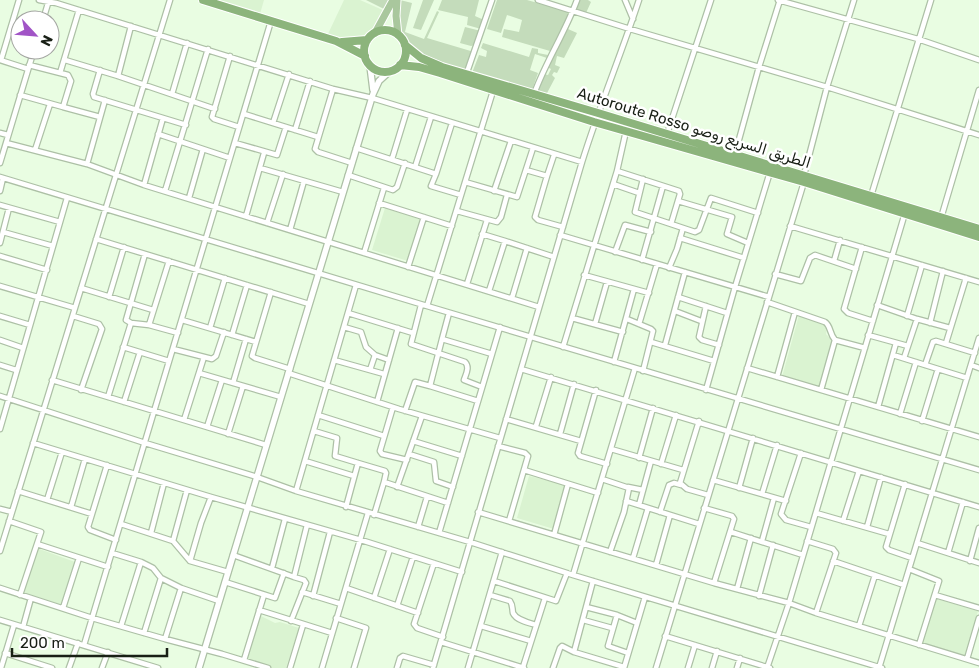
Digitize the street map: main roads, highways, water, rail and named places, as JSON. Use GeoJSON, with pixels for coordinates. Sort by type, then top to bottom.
{"type":"FeatureCollection","features":[{"type":"Feature","properties":{"kind":"highway"},"geometry":{"type":"LineString","coordinates":[[203,0],[336,41],[365,56]]}},
{"type":"Feature","properties":{"kind":"highway"},"geometry":{"type":"LineString","coordinates":[[387,30],[398,36],[404,45],[404,57],[400,65],[390,71],[378,70],[370,66],[365,56],[364,48],[368,40],[375,33],[387,30]]}},
{"type":"Feature","properties":{"kind":"highway"},"geometry":{"type":"LineString","coordinates":[[336,41],[368,40]]}},
{"type":"Feature","properties":{"kind":"highway","name":"Autoroute Rosso الطريق السريع روصو"},"geometry":{"type":"LineString","coordinates":[[404,45],[428,62],[466,75],[735,154],[905,213],[979,236]]}},
{"type":"Feature","properties":{"kind":"highway","name":"Autoroute Rosso الطريق السريع روصو"},"geometry":{"type":"LineString","coordinates":[[400,65],[419,67],[594,122],[770,172],[871,196],[979,229]]}},
{"type":"Feature","properties":{"kind":"main road"},"geometry":{"type":"LineString","coordinates":[[375,33],[393,0]]}},
{"type":"Feature","properties":{"kind":"main road"},"geometry":{"type":"LineString","coordinates":[[397,0],[398,36]]}}]}
